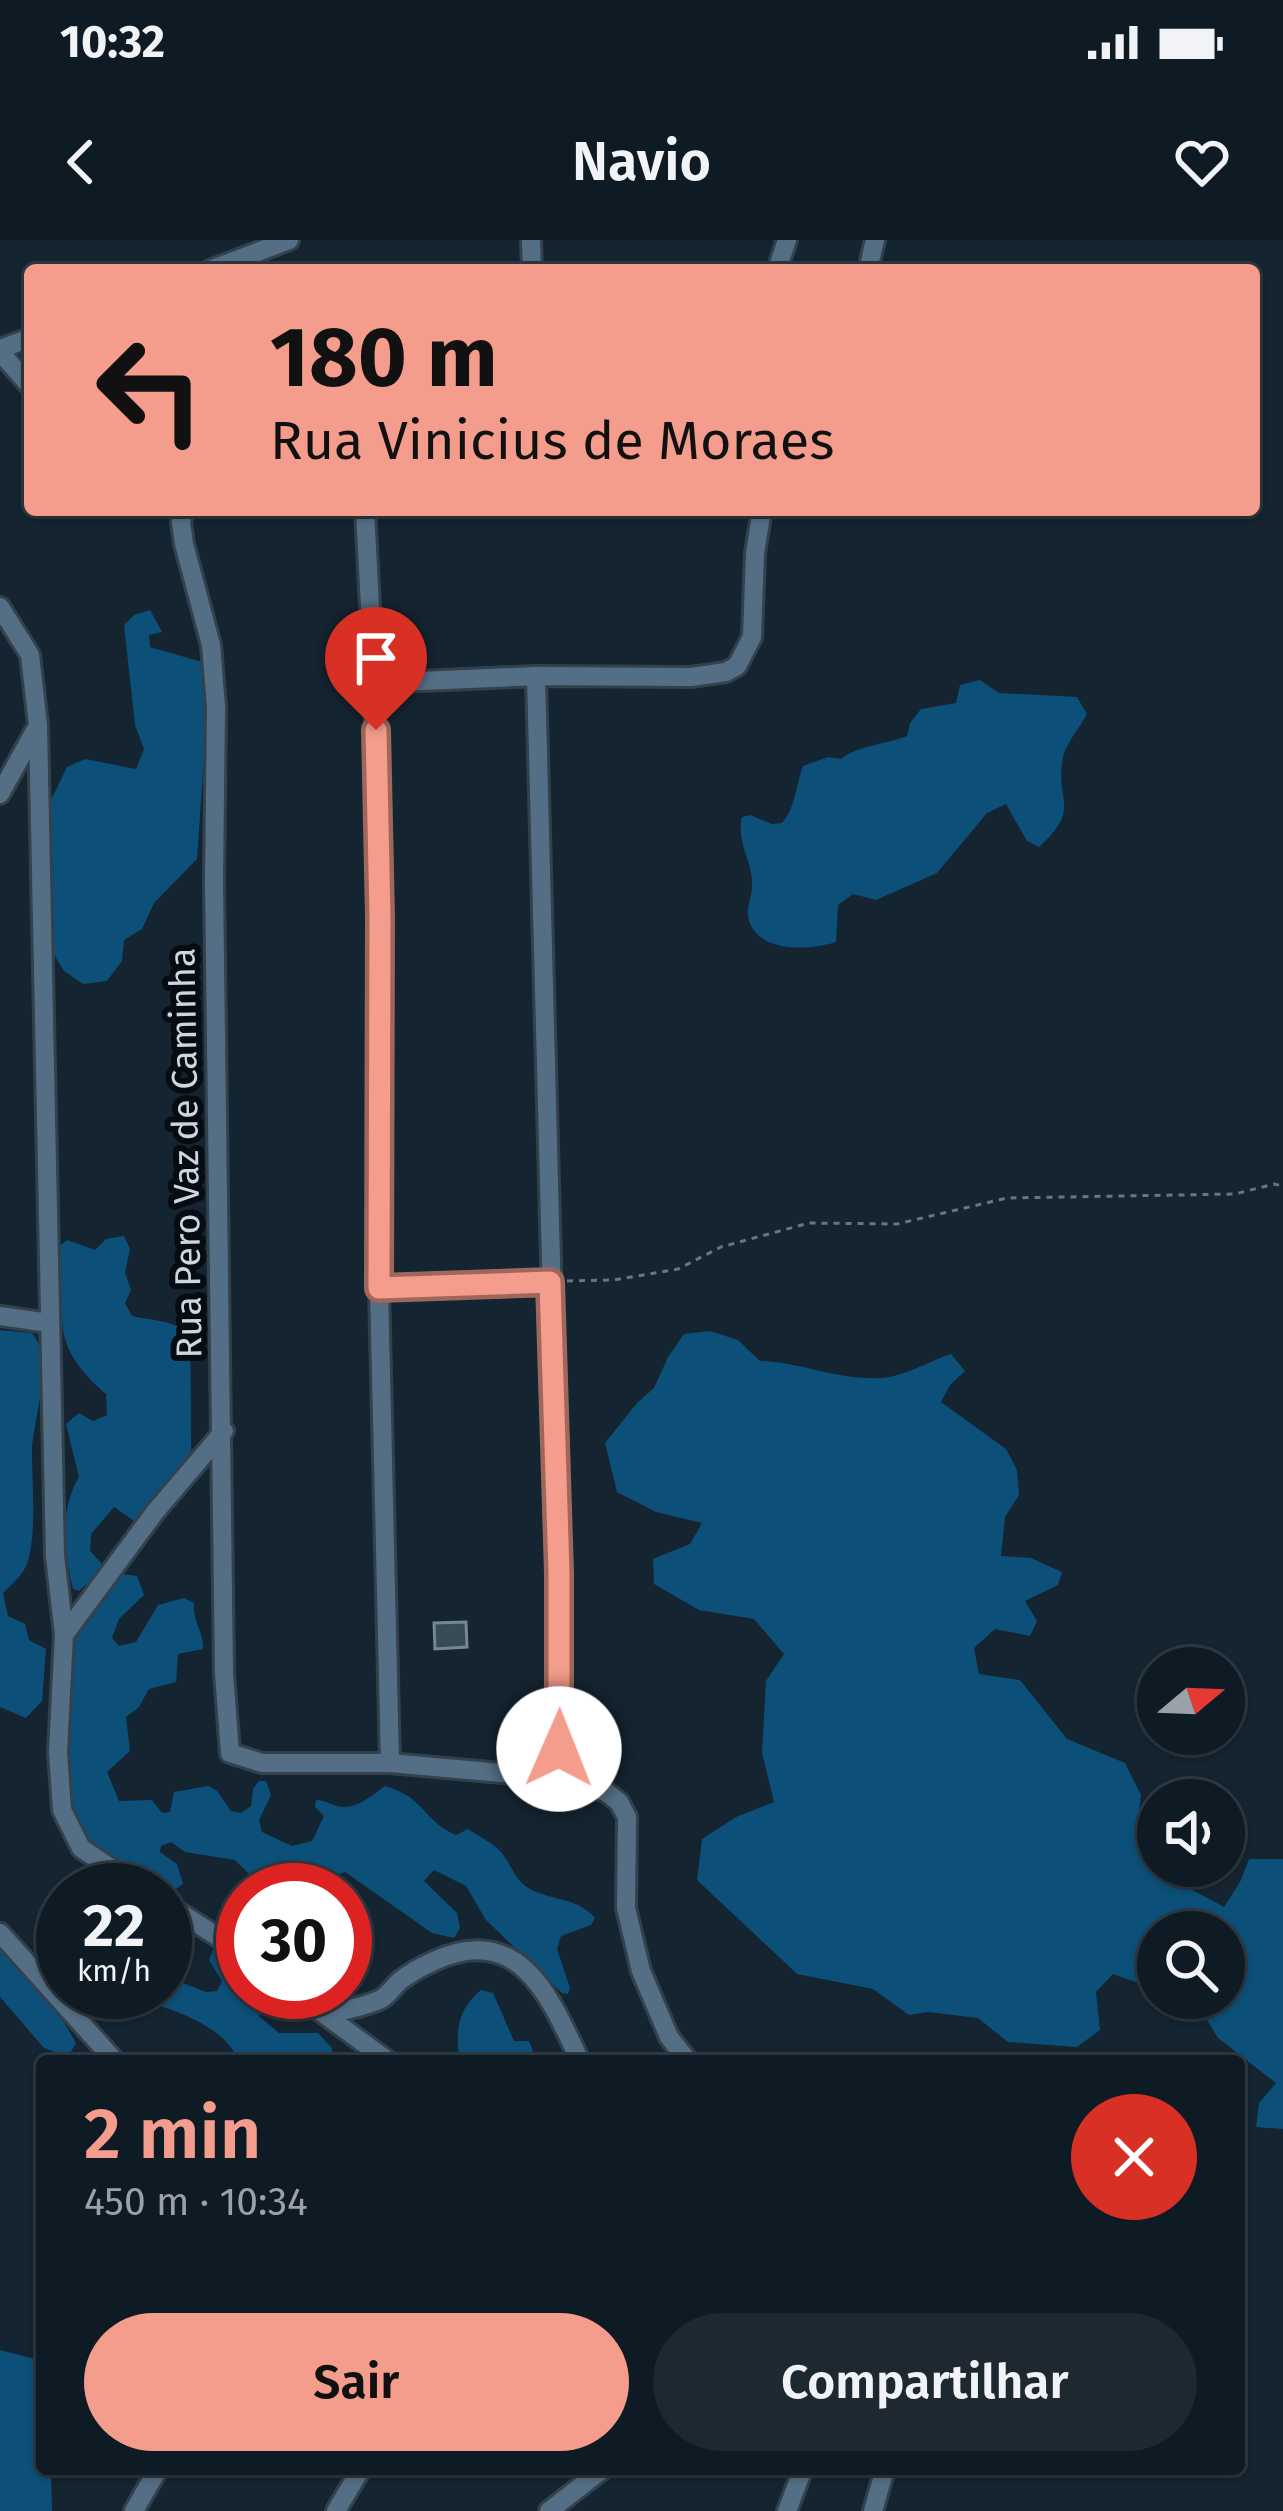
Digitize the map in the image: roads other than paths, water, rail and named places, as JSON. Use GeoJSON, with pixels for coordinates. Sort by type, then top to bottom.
{"type":"FeatureCollection","features":[{"type":"Feature","properties":{"kind":"street"},"geometry":{"type":"LineString","coordinates":[[226,264],[289,240]]}},
{"type":"Feature","properties":{"kind":"street"},"geometry":{"type":"LineString","coordinates":[[0,351],[24,379]]}},
{"type":"Feature","properties":{"kind":"street","name":"Rua Pero Vaz de Caminha"},"geometry":{"type":"LineString","coordinates":[[183,516],[211,645],[216,707],[214,925],[228,1741],[230,1753],[262,1762],[390,1763]]}},
{"type":"Feature","properties":{"kind":"street"},"geometry":{"type":"LineString","coordinates":[[365,516],[380,917],[379,1288],[390,1763],[557,1778],[606,1792],[619,1802],[627,1817],[626,1908],[641,1971],[669,2037],[683,2055]]}},
{"type":"Feature","properties":{"kind":"street"},"geometry":{"type":"LineString","coordinates":[[374,683],[726,672],[747,651],[755,622],[760,516]]}},
{"type":"Feature","properties":{"kind":"street"},"geometry":{"type":"LineString","coordinates":[[0,607],[30,655],[38,725],[55,1556],[64,1635],[58,1752],[62,1810],[81,1848],[103,1863]]}},
{"type":"Feature","properties":{"kind":"street"},"geometry":{"type":"LineString","coordinates":[[536,676],[559,1573],[557,1778]]}},
{"type":"Feature","properties":{"kind":"street"},"geometry":{"type":"LineString","coordinates":[[0,794],[38,725]]}},
{"type":"Feature","properties":{"kind":"street"},"geometry":{"type":"LineString","coordinates":[[379,1288],[550,1282]]}},
{"type":"Feature","properties":{"kind":"street"},"geometry":{"type":"LineString","coordinates":[[0,1316],[49,1322]]}},
{"type":"Feature","properties":{"kind":"street"},"geometry":{"type":"LineString","coordinates":[[64,1635],[155,1512],[224,1431]]}},
{"type":"Feature","properties":{"kind":"street"},"geometry":{"type":"LineString","coordinates":[[0,1933],[110,2055]]}},
{"type":"Feature","properties":{"kind":"street"},"geometry":{"type":"LineString","coordinates":[[372,2001],[437,1960],[495,1951],[520,1963],[548,1994],[577,2055]]}},
{"type":"Feature","properties":{"kind":"street"},"geometry":{"type":"LineString","coordinates":[[333,2019],[380,2055]]}},
{"type":"Feature","properties":{"kind":"street"},"geometry":{"type":"LineString","coordinates":[[134,2511],[155,2475]]}},
{"type":"Feature","properties":{"kind":"street"},"geometry":{"type":"LineString","coordinates":[[336,2511],[357,2475]]}},
{"type":"Feature","properties":{"kind":"street"},"geometry":{"type":"LineString","coordinates":[[549,2511],[595,2475]]}},
{"type":"Feature","properties":{"kind":"street"},"geometry":{"type":"LineString","coordinates":[[787,2511],[801,2475]]}},
{"type":"Feature","properties":{"kind":"street"},"geometry":{"type":"LineString","coordinates":[[873,2511],[883,2475]]}}]}
